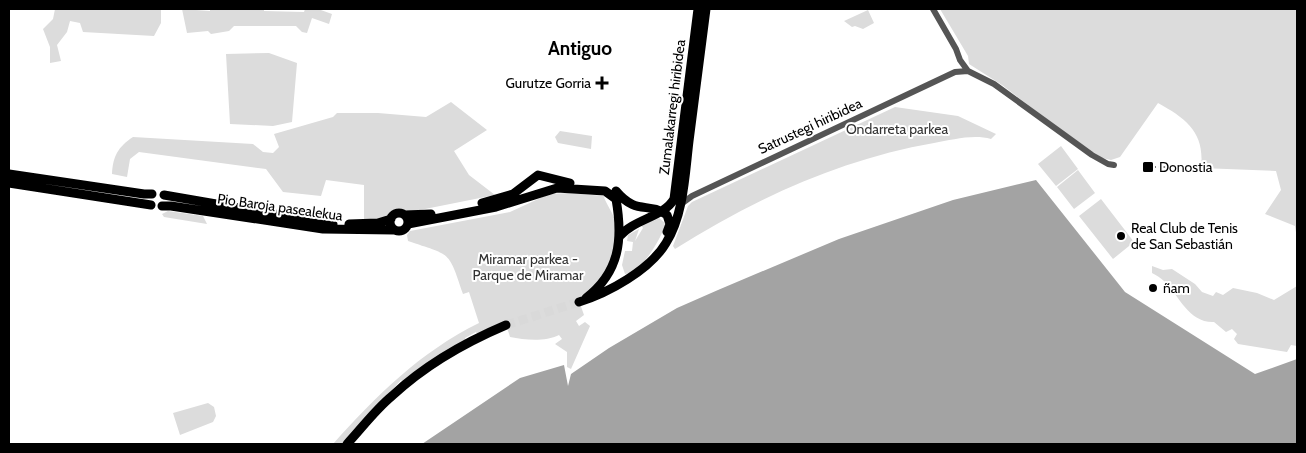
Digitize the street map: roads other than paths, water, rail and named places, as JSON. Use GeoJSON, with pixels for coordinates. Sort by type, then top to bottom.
{"type":"FeatureCollection","features":[{"type":"Feature","properties":{"kind":"main road","name":"Zumalakarregi hiribidea"},"geometry":{"type":"LineString","coordinates":[[666,244],[675,224],[679,207],[701,9]]}},
{"type":"Feature","properties":{"kind":"main road","name":"Zumalakarregi hiribidea"},"geometry":{"type":"LineString","coordinates":[[664,209],[674,199],[701,9]]}},
{"type":"Feature","properties":{"kind":"main road"},"geometry":{"type":"LineString","coordinates":[[9,174],[138,194],[158,192],[164,195],[165,201],[162,206],[156,208],[151,205],[9,182]]}},
{"type":"Feature","properties":{"kind":"main road"},"geometry":{"type":"LineString","coordinates":[[617,196],[605,191],[557,188],[496,207],[406,220],[396,214],[390,219],[394,230],[401,231],[406,220],[494,201],[518,191],[538,175],[562,182],[606,186],[627,203],[664,209],[670,219],[665,236],[666,244],[652,260],[628,278],[595,297],[579,302],[599,286],[615,264],[620,236],[617,196]]}},
{"type":"Feature","properties":{"kind":"main road"},"geometry":{"type":"LineString","coordinates":[[151,205],[149,199],[152,194]]}},
{"type":"Feature","properties":{"kind":"main road","name":"Pio Baroja pasealekua"},"geometry":{"type":"LineString","coordinates":[[164,195],[333,224],[369,224],[390,219]]}},
{"type":"Feature","properties":{"kind":"main road","name":"Pio Baroja pasealekua"},"geometry":{"type":"LineString","coordinates":[[162,206],[323,229],[394,230]]}},
{"type":"Feature","properties":{"kind":"main road"},"geometry":{"type":"LineString","coordinates":[[620,236],[629,226],[664,209]]}},
{"type":"Feature","properties":{"kind":"main road"},"geometry":{"type":"LineString","coordinates":[[615,264],[618,274],[628,278]]}},
{"type":"Feature","properties":{"kind":"main road"},"geometry":{"type":"LineString","coordinates":[[348,444],[382,404],[402,387],[469,342],[506,325]]}},
{"type":"Feature","properties":{"kind":"street"},"geometry":{"type":"LineString","coordinates":[[933,9],[956,49],[960,60],[968,71],[994,84],[1092,155],[1108,164],[1114,165]]}},
{"type":"Feature","properties":{"kind":"street"},"geometry":{"type":"LineString","coordinates":[[960,60],[955,72],[968,71]]}},
{"type":"Feature","properties":{"kind":"street","name":"Satrustegi hiribidea"},"geometry":{"type":"LineString","coordinates":[[679,207],[692,196],[955,72]]}},
{"type":"Feature","properties":{"kind":"tunnel"},"geometry":{"type":"LineString","coordinates":[[506,325],[579,302]]}},
{"type":"Feature","properties":{"kind":"railway"},"geometry":{"type":"LineString","coordinates":[[1148,167],[1166,167]]}},
{"type":"Feature","properties":{"kind":"place","name":"Gurutze Gorria"},"geometry":{"type":"Point","coordinates":[602,83]}},
{"type":"Feature","properties":{"kind":"place","name":"Donostia"},"geometry":{"type":"Point","coordinates":[1148,167]}},
{"type":"Feature","properties":{"kind":"place","name":"Real Club de Tenis de San Sebastián"},"geometry":{"type":"Point","coordinates":[1121,236]}},
{"type":"Feature","properties":{"kind":"place","name":"ñam"},"geometry":{"type":"Point","coordinates":[1153,288]}},
{"type":"Feature","properties":{"kind":"district","name":"Antiguo"},"geometry":{"type":"Point","coordinates":[580,48]}},
{"type":"Feature","properties":{"kind":"park label","name":"Ondarreta parkea"},"geometry":{"type":"Point","coordinates":[897,129]}},
{"type":"Feature","properties":{"kind":"park label","name":"Miramar parkea - Parque de Miramar"},"geometry":{"type":"Point","coordinates":[528,268]}}]}
